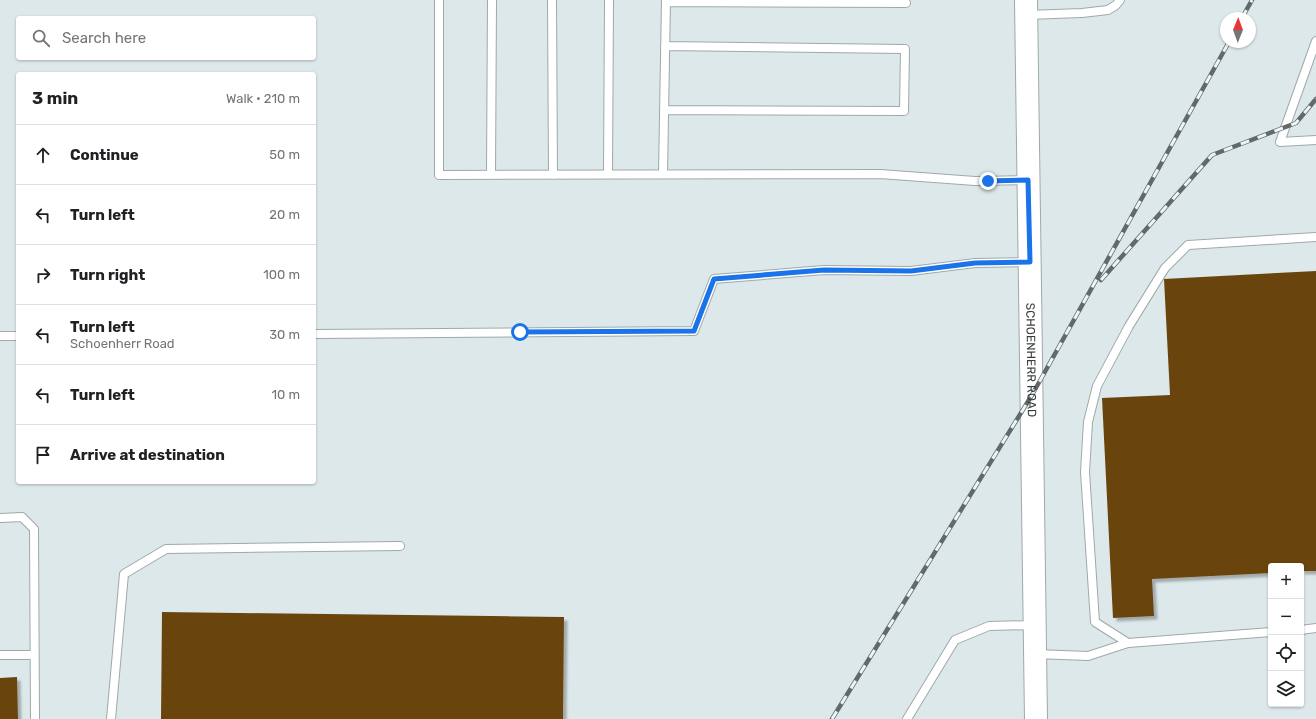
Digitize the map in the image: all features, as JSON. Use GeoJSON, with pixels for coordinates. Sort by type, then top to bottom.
{"type":"FeatureCollection","features":[{"type":"Feature","properties":{"kind":"main road","name":"SCHOENHERR ROAD"},"geometry":{"type":"LineString","coordinates":[[1026,8],[1036,719]]}},
{"type":"Feature","properties":{"kind":"lane"},"geometry":{"type":"LineString","coordinates":[[439,0],[439,175],[880,174],[974,181],[1028,180]]}},
{"type":"Feature","properties":{"kind":"lane"},"geometry":{"type":"LineString","coordinates":[[492,0],[492,175]]}},
{"type":"Feature","properties":{"kind":"lane"},"geometry":{"type":"LineString","coordinates":[[552,0],[553,174]]}},
{"type":"Feature","properties":{"kind":"lane"},"geometry":{"type":"LineString","coordinates":[[608,0],[608,174]]}},
{"type":"Feature","properties":{"kind":"lane"},"geometry":{"type":"LineString","coordinates":[[1026,8],[1086,13],[1108,10],[1116,5],[1120,0]]}},
{"type":"Feature","properties":{"kind":"lane"},"geometry":{"type":"LineString","coordinates":[[663,174],[666,1],[906,3]]}},
{"type":"Feature","properties":{"kind":"lane"},"geometry":{"type":"LineString","coordinates":[[1316,41],[1280,142],[1316,140]]}},
{"type":"Feature","properties":{"kind":"lane"},"geometry":{"type":"LineString","coordinates":[[664,110],[904,111],[905,49],[665,46]]}},
{"type":"Feature","properties":{"kind":"lane"},"geometry":{"type":"LineString","coordinates":[[1128,642],[1095,622],[1085,472],[1088,422],[1097,386],[1129,326],[1165,268],[1188,245],[1316,237]]}},
{"type":"Feature","properties":{"kind":"lane"},"geometry":{"type":"LineString","coordinates":[[316,334],[694,331],[714,279],[824,270],[911,271],[975,263],[1030,262]]}},
{"type":"Feature","properties":{"kind":"lane"},"geometry":{"type":"LineString","coordinates":[[0,336],[16,336]]}},
{"type":"Feature","properties":{"kind":"lane"},"geometry":{"type":"LineString","coordinates":[[0,518],[22,517],[34,529],[35,719]]}},
{"type":"Feature","properties":{"kind":"lane"},"geometry":{"type":"LineString","coordinates":[[111,719],[124,574],[166,549],[400,546]]}},
{"type":"Feature","properties":{"kind":"lane"},"geometry":{"type":"LineString","coordinates":[[908,719],[955,640],[989,626],[1034,624]]}},
{"type":"Feature","properties":{"kind":"lane"},"geometry":{"type":"LineString","coordinates":[[1304,630],[1316,628]]}},
{"type":"Feature","properties":{"kind":"lane"},"geometry":{"type":"LineString","coordinates":[[1035,654],[1088,656],[1128,642],[1268,632]]}},
{"type":"Feature","properties":{"kind":"lane"},"geometry":{"type":"LineString","coordinates":[[0,655],[34,655]]}},
{"type":"Feature","properties":{"kind":"building"},"geometry":{"type":"Polygon","coordinates":[[[1316,271],[1316,571],[1304,571],[1304,563],[1268,563],[1268,573],[1152,579],[1154,616],[1113,618],[1102,398],[1170,395],[1164,279],[1316,271]]]}},
{"type":"Feature","properties":{"kind":"building"},"geometry":{"type":"Polygon","coordinates":[[[162,612],[564,617],[563,719],[161,719],[162,612]]]}},
{"type":"Feature","properties":{"kind":"building"},"geometry":{"type":"Polygon","coordinates":[[[17,677],[18,719],[0,719],[0,678],[17,677]]]}},
{"type":"Feature","properties":{"kind":"railway"},"geometry":{"type":"LineString","coordinates":[[1245,12],[1252,0]]}},
{"type":"Feature","properties":{"kind":"railway"},"geometry":{"type":"LineString","coordinates":[[832,719],[1032,395],[1226,48]]}},
{"type":"Feature","properties":{"kind":"railway"},"geometry":{"type":"LineString","coordinates":[[1101,280],[1212,155],[1296,123],[1316,99]]}},
{"type":"Feature","properties":{"kind":"route"},"geometry":{"type":"LineString","coordinates":[[520,332],[694,331],[714,279],[824,270],[911,271],[975,263],[1030,262],[1028,180],[988,181]]}}]}
